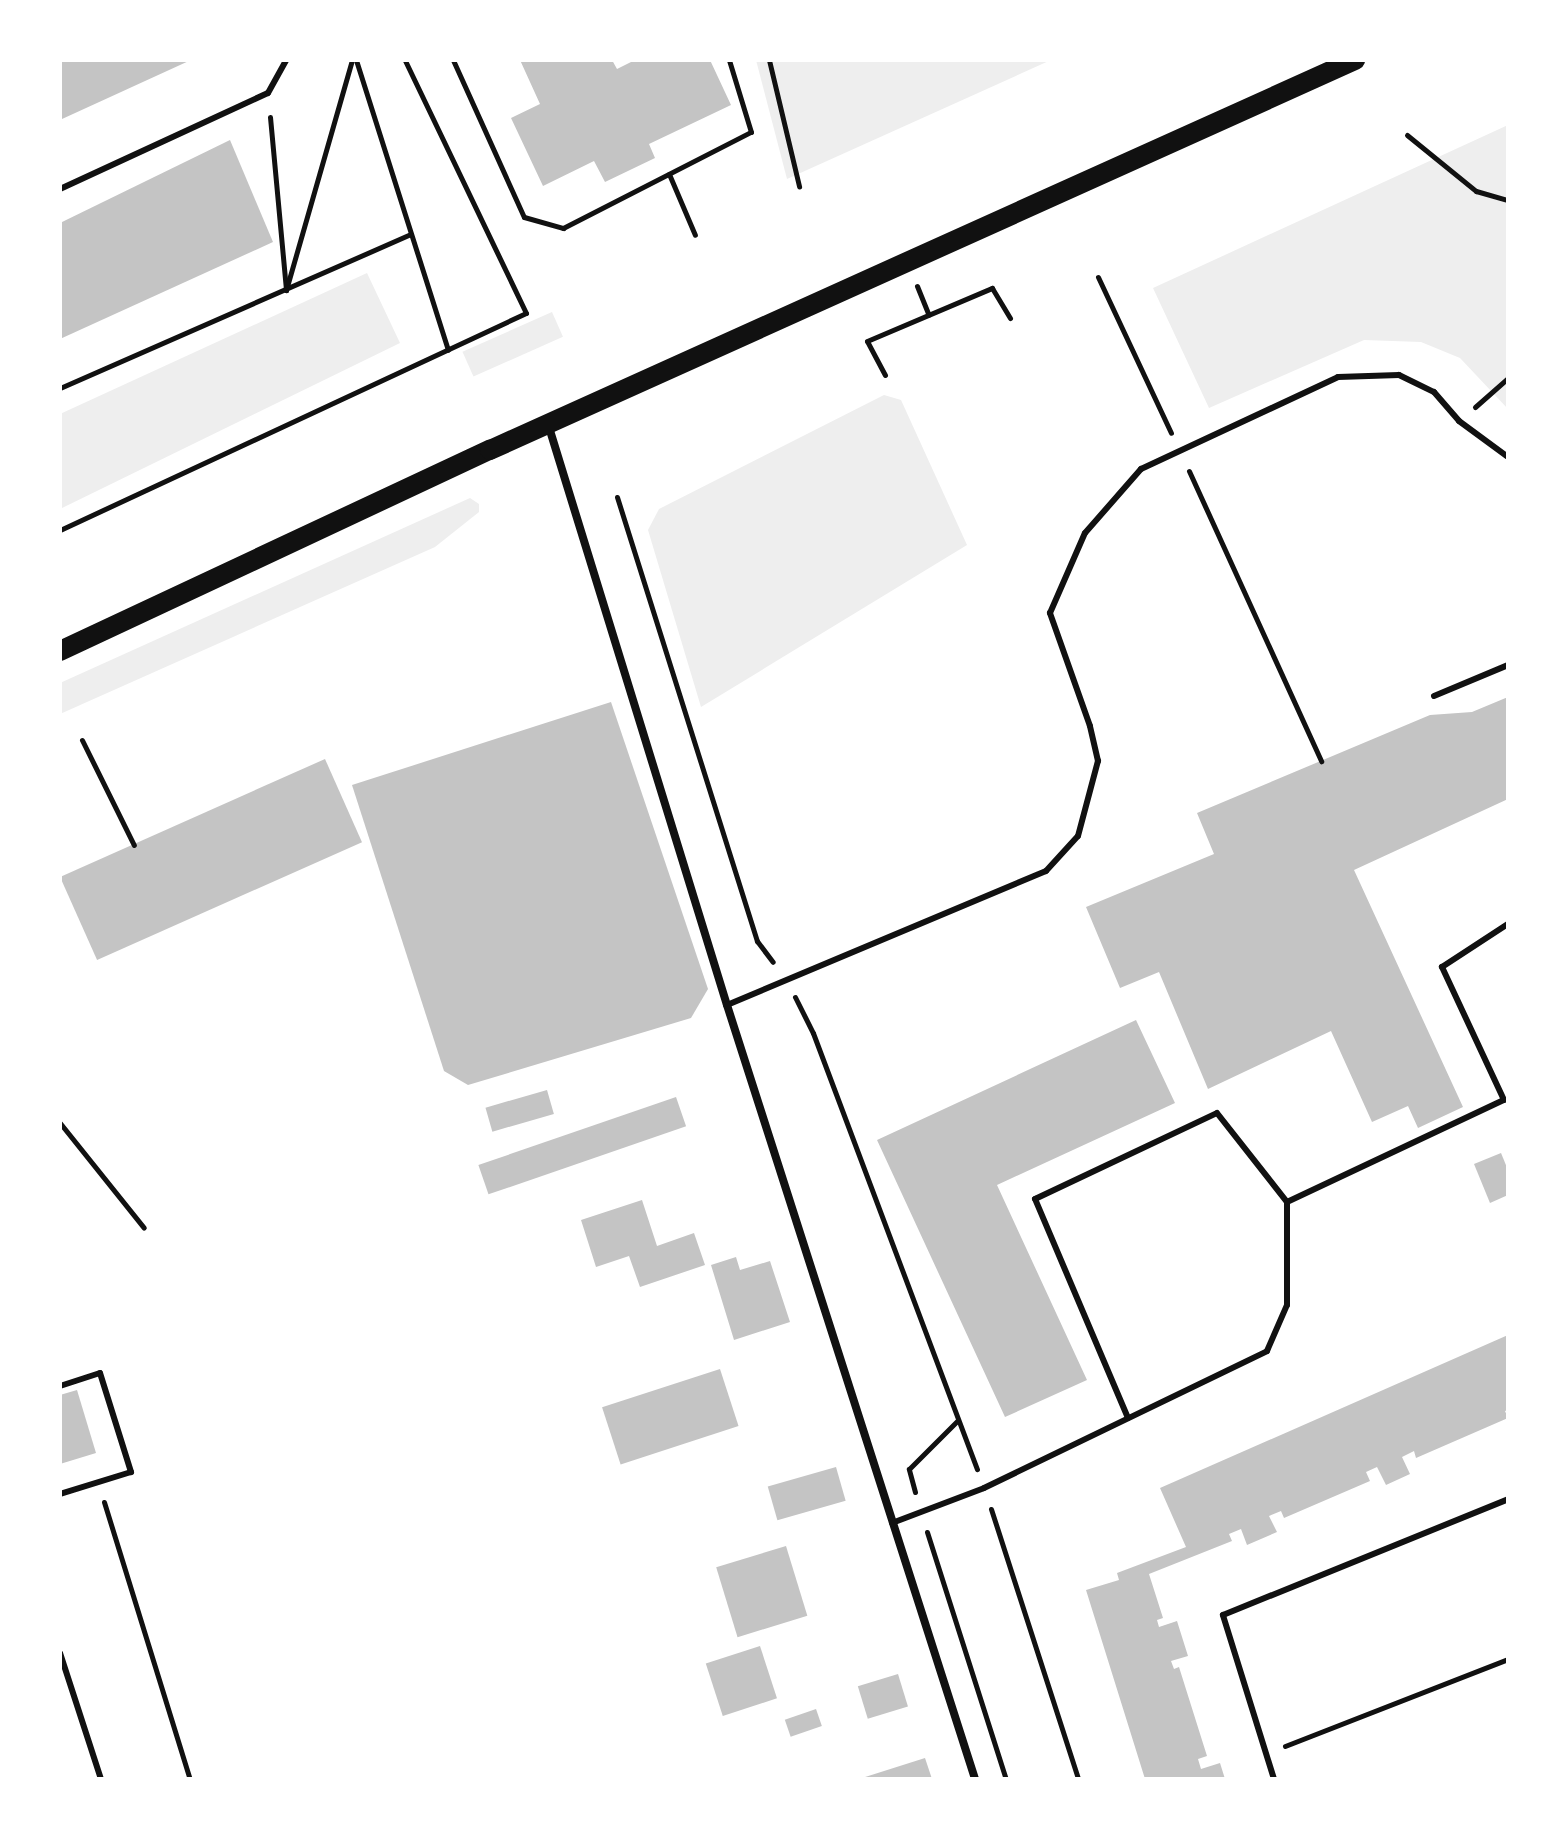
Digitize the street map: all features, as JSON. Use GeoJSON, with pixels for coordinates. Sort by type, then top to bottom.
{"type":"FeatureCollection","features":[{"type":"Feature","properties":{"kind":"main road"},"geometry":{"type":"LineString","coordinates":[[60,651],[548,423],[1343,63]]}},
{"type":"Feature","properties":{"kind":"street"},"geometry":{"type":"LineString","coordinates":[[548,423],[727,1005],[975,1779]]}},
{"type":"Feature","properties":{"kind":"lane"},"geometry":{"type":"LineString","coordinates":[[60,189],[268,93],[286,60]]}},
{"type":"Feature","properties":{"kind":"lane"},"geometry":{"type":"LineString","coordinates":[[727,1005],[1046,871],[1078,836],[1098,761],[1090,726],[1050,613],[1085,533],[1141,469],[1338,377],[1399,375],[1434,392],[1459,421],[1508,457]]}},
{"type":"Feature","properties":{"kind":"lane"},"geometry":{"type":"LineString","coordinates":[[1434,696],[1508,665]]}},
{"type":"Feature","properties":{"kind":"lane"},"geometry":{"type":"LineString","coordinates":[[1287,1202],[1504,1100],[1442,967],[1508,924]]}},
{"type":"Feature","properties":{"kind":"lane"},"geometry":{"type":"LineString","coordinates":[[892,1523],[984,1488],[1267,1351],[1287,1305],[1287,1202],[1217,1113],[1035,1199],[1128,1418]]}},
{"type":"Feature","properties":{"kind":"lane"},"geometry":{"type":"LineString","coordinates":[[60,1386],[100,1373],[131,1472],[60,1494]]}},
{"type":"Feature","properties":{"kind":"lane"},"geometry":{"type":"LineString","coordinates":[[1274,1779],[1223,1615],[1508,1499]]}},
{"type":"Feature","properties":{"kind":"lane"},"geometry":{"type":"LineString","coordinates":[[60,1653],[101,1779]]}},
{"type":"Feature","properties":{"kind":"path"},"geometry":{"type":"LineString","coordinates":[[286,290],[354,60]]}},
{"type":"Feature","properties":{"kind":"path"},"geometry":{"type":"LineString","coordinates":[[354,60],[448,350]]}},
{"type":"Feature","properties":{"kind":"path"},"geometry":{"type":"LineString","coordinates":[[60,530],[526,313],[405,60]]}},
{"type":"Feature","properties":{"kind":"path"},"geometry":{"type":"LineString","coordinates":[[453,60],[524,217],[563,228],[751,132],[729,60]]}},
{"type":"Feature","properties":{"kind":"path"},"geometry":{"type":"LineString","coordinates":[[769,60],[799,186]]}},
{"type":"Feature","properties":{"kind":"path"},"geometry":{"type":"LineString","coordinates":[[268,93],[286,290]]}},
{"type":"Feature","properties":{"kind":"path"},"geometry":{"type":"LineString","coordinates":[[1407,135],[1476,191],[1508,200]]}},
{"type":"Feature","properties":{"kind":"path"},"geometry":{"type":"LineString","coordinates":[[669,174],[695,235]]}},
{"type":"Feature","properties":{"kind":"path"},"geometry":{"type":"LineString","coordinates":[[60,388],[411,234]]}},
{"type":"Feature","properties":{"kind":"path"},"geometry":{"type":"LineString","coordinates":[[1098,277],[1321,761]]}},
{"type":"Feature","properties":{"kind":"path"},"geometry":{"type":"LineString","coordinates":[[885,375],[867,341],[992,288],[1010,318]]}},
{"type":"Feature","properties":{"kind":"path"},"geometry":{"type":"LineString","coordinates":[[1459,421],[1508,378]]}},
{"type":"Feature","properties":{"kind":"path"},"geometry":{"type":"LineString","coordinates":[[617,497],[757,941],[787,981],[813,1033],[984,1488],[1078,1779]]}},
{"type":"Feature","properties":{"kind":"path"},"geometry":{"type":"LineString","coordinates":[[82,740],[134,845]]}},
{"type":"Feature","properties":{"kind":"path"},"geometry":{"type":"LineString","coordinates":[[60,1123],[144,1228]]}},
{"type":"Feature","properties":{"kind":"path"},"geometry":{"type":"LineString","coordinates":[[958,1420],[909,1469],[920,1513],[1006,1779]]}},
{"type":"Feature","properties":{"kind":"path"},"geometry":{"type":"LineString","coordinates":[[98,1482],[190,1779]]}},
{"type":"Feature","properties":{"kind":"path"},"geometry":{"type":"LineString","coordinates":[[1266,1754],[1508,1659]]}},
{"type":"Feature","properties":{"kind":"shaded area"},"geometry":{"type":"Polygon","coordinates":[[[756,60],[1051,60],[787,179],[756,60]]]}},
{"type":"Feature","properties":{"kind":"shaded area"},"geometry":{"type":"Polygon","coordinates":[[[1508,125],[1508,409],[1460,358],[1421,342],[1364,340],[1209,408],[1153,288],[1508,125]]]}},
{"type":"Feature","properties":{"kind":"shaded area"},"geometry":{"type":"Polygon","coordinates":[[[367,273],[400,343],[60,509],[60,414],[367,273]]]}},
{"type":"Feature","properties":{"kind":"shaded area"},"geometry":{"type":"Polygon","coordinates":[[[552,312],[563,337],[473,377],[462,352],[552,312]]]}},
{"type":"Feature","properties":{"kind":"shaded area"},"geometry":{"type":"Polygon","coordinates":[[[884,395],[901,400],[967,545],[701,707],[648,530],[659,509],[884,395]]]}},
{"type":"Feature","properties":{"kind":"shaded area"},"geometry":{"type":"Polygon","coordinates":[[[470,498],[479,504],[479,512],[435,547],[60,714],[60,683],[470,498]]]}},
{"type":"Feature","properties":{"kind":"building"},"geometry":{"type":"Polygon","coordinates":[[[60,60],[191,60],[62,119],[60,60]]]}},
{"type":"Feature","properties":{"kind":"building"},"geometry":{"type":"Polygon","coordinates":[[[520,60],[612,60],[617,69],[635,60],[710,60],[731,105],[649,144],[655,158],[605,182],[594,161],[543,186],[511,118],[540,104],[520,60]]]}},
{"type":"Feature","properties":{"kind":"building"},"geometry":{"type":"Polygon","coordinates":[[[230,140],[273,242],[60,339],[60,223],[230,140]]]}},
{"type":"Feature","properties":{"kind":"building"},"geometry":{"type":"Polygon","coordinates":[[[1508,697],[1508,799],[1354,870],[1463,1107],[1418,1128],[1408,1106],[1372,1122],[1331,1031],[1208,1089],[1159,972],[1120,988],[1086,907],[1214,854],[1197,813],[1430,715],[1472,712],[1508,697]]]}},
{"type":"Feature","properties":{"kind":"building"},"geometry":{"type":"Polygon","coordinates":[[[611,702],[708,989],[691,1018],[468,1085],[444,1071],[352,785],[611,702]]]}},
{"type":"Feature","properties":{"kind":"building"},"geometry":{"type":"Polygon","coordinates":[[[325,759],[362,842],[97,960],[60,877],[325,759]]]}},
{"type":"Feature","properties":{"kind":"building"},"geometry":{"type":"Polygon","coordinates":[[[1136,1020],[1175,1103],[997,1185],[1087,1380],[1005,1417],[877,1140],[1136,1020]]]}},
{"type":"Feature","properties":{"kind":"building"},"geometry":{"type":"Polygon","coordinates":[[[547,1090],[554,1114],[492,1132],[485,1108],[547,1090]]]}},
{"type":"Feature","properties":{"kind":"building"},"geometry":{"type":"Polygon","coordinates":[[[676,1097],[686,1126],[488,1194],[478,1165],[676,1097]]]}},
{"type":"Feature","properties":{"kind":"building"},"geometry":{"type":"Polygon","coordinates":[[[1501,1153],[1508,1170],[1508,1195],[1490,1203],[1474,1164],[1501,1153]]]}},
{"type":"Feature","properties":{"kind":"building"},"geometry":{"type":"Polygon","coordinates":[[[642,1200],[657,1246],[694,1233],[705,1265],[640,1287],[629,1256],[596,1267],[581,1220],[642,1200]]]}},
{"type":"Feature","properties":{"kind":"building"},"geometry":{"type":"Polygon","coordinates":[[[736,1257],[740,1270],[770,1261],[790,1322],[734,1340],[711,1265],[736,1257]]]}},
{"type":"Feature","properties":{"kind":"building"},"geometry":{"type":"Polygon","coordinates":[[[1508,1335],[1508,1410],[1505,1411],[1508,1418],[1416,1458],[1414,1451],[1402,1457],[1410,1474],[1386,1485],[1377,1467],[1366,1472],[1370,1481],[1284,1518],[1281,1511],[1269,1516],[1277,1532],[1247,1545],[1241,1529],[1229,1534],[1232,1541],[1149,1574],[1163,1618],[1157,1620],[1159,1627],[1177,1621],[1188,1656],[1171,1661],[1174,1669],[1179,1667],[1207,1756],[1198,1759],[1201,1769],[1220,1763],[1225,1779],[1145,1779],[1086,1590],[1119,1580],[1117,1573],[1186,1547],[1160,1488],[1508,1335]]]}},
{"type":"Feature","properties":{"kind":"building"},"geometry":{"type":"Polygon","coordinates":[[[720,1369],[739,1426],[621,1464],[602,1407],[720,1369]]]}},
{"type":"Feature","properties":{"kind":"building"},"geometry":{"type":"Polygon","coordinates":[[[77,1390],[96,1453],[60,1464],[60,1395],[77,1390]]]}},
{"type":"Feature","properties":{"kind":"building"},"geometry":{"type":"Polygon","coordinates":[[[836,1467],[846,1501],[777,1520],[768,1487],[836,1467]]]}},
{"type":"Feature","properties":{"kind":"building"},"geometry":{"type":"Polygon","coordinates":[[[786,1546],[807,1616],[738,1637],[716,1567],[786,1546]]]}},
{"type":"Feature","properties":{"kind":"building"},"geometry":{"type":"Polygon","coordinates":[[[760,1646],[777,1698],[723,1716],[706,1664],[760,1646]]]}},
{"type":"Feature","properties":{"kind":"building"},"geometry":{"type":"Polygon","coordinates":[[[898,1674],[908,1707],[868,1719],[858,1686],[898,1674]]]}},
{"type":"Feature","properties":{"kind":"building"},"geometry":{"type":"Polygon","coordinates":[[[816,1709],[822,1726],[791,1737],[785,1720],[816,1709]]]}},
{"type":"Feature","properties":{"kind":"building"},"geometry":{"type":"Polygon","coordinates":[[[925,1758],[932,1779],[862,1778],[925,1758]]]}}]}
